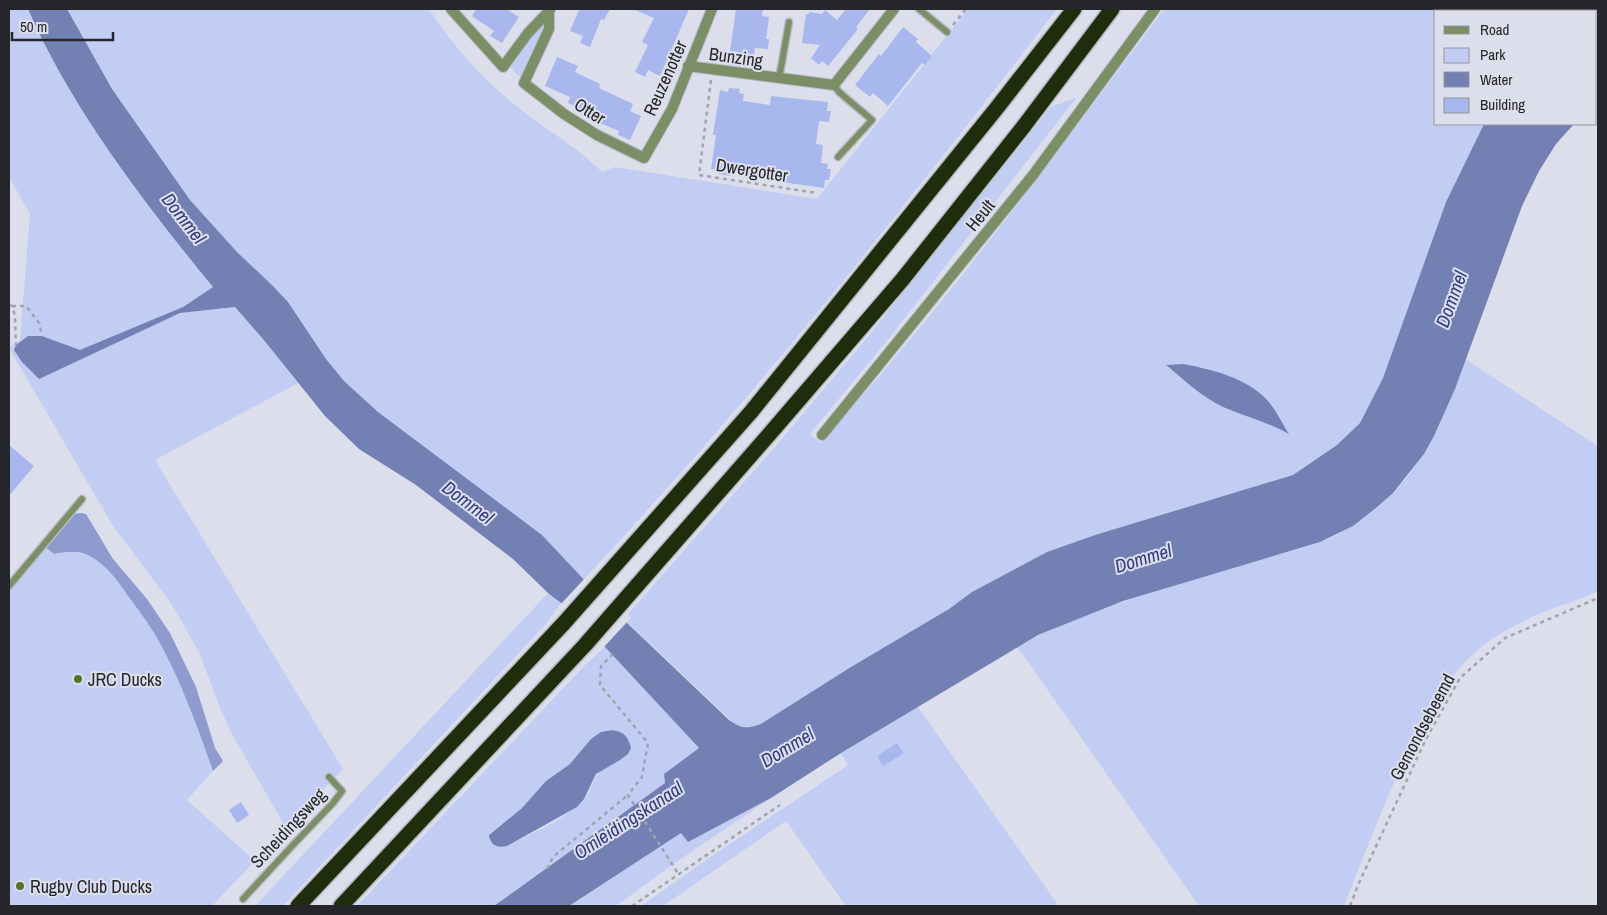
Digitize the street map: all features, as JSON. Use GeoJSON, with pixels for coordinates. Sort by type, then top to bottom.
{"type":"FeatureCollection","features":[{"type":"Feature","properties":{"kind":"highway"},"geometry":{"type":"LineString","coordinates":[[298,906],[564,623],[751,412],[1074,9]]}},
{"type":"Feature","properties":{"kind":"highway"},"geometry":{"type":"LineString","coordinates":[[342,906],[586,645],[902,280],[1018,133],[1112,9]]}},
{"type":"Feature","properties":{"kind":"street"},"geometry":{"type":"LineString","coordinates":[[451,9],[503,67],[528,33],[550,10]]}},
{"type":"Feature","properties":{"kind":"street","name":"Reuzenotter"},"geometry":{"type":"LineString","coordinates":[[644,158],[672,109],[712,9]]}},
{"type":"Feature","properties":{"kind":"street"},"geometry":{"type":"LineString","coordinates":[[834,85],[894,9]]}},
{"type":"Feature","properties":{"kind":"street","name":"Heult"},"geometry":{"type":"LineString","coordinates":[[822,435],[1033,175],[1155,9]]}},
{"type":"Feature","properties":{"kind":"street","name":"Otter"},"geometry":{"type":"LineString","coordinates":[[550,10],[548,29],[524,83],[573,120],[597,135],[644,158]]}},
{"type":"Feature","properties":{"kind":"street","name":"Bunzing"},"geometry":{"type":"LineString","coordinates":[[688,66],[834,85]]}},
{"type":"Feature","properties":{"kind":"lane"},"geometry":{"type":"LineString","coordinates":[[919,9],[947,32]]}},
{"type":"Feature","properties":{"kind":"lane","name":"Bunzing"},"geometry":{"type":"LineString","coordinates":[[779,79],[789,22]]}},
{"type":"Feature","properties":{"kind":"lane"},"geometry":{"type":"LineString","coordinates":[[834,85],[839,92],[872,120],[838,157]]}},
{"type":"Feature","properties":{"kind":"lane"},"geometry":{"type":"LineString","coordinates":[[9,586],[82,499]]}},
{"type":"Feature","properties":{"kind":"lane","name":"Scheidingsweg"},"geometry":{"type":"LineString","coordinates":[[244,899],[342,791],[329,777]]}},
{"type":"Feature","properties":{"kind":"path"},"geometry":{"type":"LineString","coordinates":[[947,32],[966,9]]}},
{"type":"Feature","properties":{"kind":"path","name":"Dwergotter"},"geometry":{"type":"LineString","coordinates":[[712,70],[699,175],[817,193]]}},
{"type":"Feature","properties":{"kind":"path"},"geometry":{"type":"LineString","coordinates":[[16,345],[15,316],[10,305],[26,306],[40,323],[42,335]]}},
{"type":"Feature","properties":{"kind":"path","name":"Gemondsebeemd"},"geometry":{"type":"LineString","coordinates":[[1350,906],[1426,739],[1460,678],[1505,638],[1598,598]]}},
{"type":"Feature","properties":{"kind":"path"},"geometry":{"type":"LineString","coordinates":[[547,868],[553,857],[628,795],[642,777],[648,743],[600,685],[601,666],[612,654]]}},
{"type":"Feature","properties":{"kind":"path"},"geometry":{"type":"LineString","coordinates":[[628,795],[679,875]]}},
{"type":"Feature","properties":{"kind":"path"},"geometry":{"type":"LineString","coordinates":[[632,906],[780,805]]}},
{"type":"Feature","properties":{"kind":"green space"},"geometry":{"type":"Polygon","coordinates":[[[9,9],[28,9],[45,46],[87,118],[136,189],[213,287],[182,307],[61,368],[180,313],[235,307],[298,383],[155,460],[343,769],[286,828],[233,736],[200,655],[184,625],[168,599],[113,526],[9,348],[20,340],[30,214],[9,177],[9,9]]]}},
{"type":"Feature","properties":{"kind":"green space"},"geometry":{"type":"Polygon","coordinates":[[[67,9],[429,9],[452,42],[477,70],[520,109],[578,151],[602,172],[615,167],[817,199],[968,9],[1057,9],[943,156],[768,372],[646,512],[583,580],[542,535],[378,412],[344,381],[326,359],[288,302],[237,252],[190,200],[112,89],[67,9]]]}},
{"type":"Feature","properties":{"kind":"green space"},"geometry":{"type":"Polygon","coordinates":[[[1164,9],[1587,9],[1434,10],[1434,125],[1484,125],[1446,202],[1383,378],[1360,423],[1337,445],[1293,475],[1095,535],[1047,552],[972,592],[949,609],[761,724],[747,729],[736,725],[627,622],[631,617],[628,614],[775,447],[865,340],[1051,107],[1077,97],[890,337],[810,434],[820,443],[928,318],[1063,144],[1164,9]],[[1184,364],[1166,366],[1215,403],[1287,433],[1236,379],[1209,369],[1184,364]]]}},
{"type":"Feature","properties":{"kind":"green space"},"geometry":{"type":"Polygon","coordinates":[[[541,22],[546,27],[523,77],[517,74],[511,66],[541,22]]]}},
{"type":"Feature","properties":{"kind":"green space"},"geometry":{"type":"Polygon","coordinates":[[[1465,359],[1598,446],[1598,591],[1540,613],[1515,625],[1485,644],[1461,666],[1433,706],[1410,748],[1344,906],[1199,906],[1017,647],[1073,620],[1102,609],[1142,595],[1311,545],[1349,528],[1376,509],[1392,494],[1417,464],[1436,431],[1452,396],[1465,359]]]}},
{"type":"Feature","properties":{"kind":"green space"},"geometry":{"type":"Polygon","coordinates":[[[45,547],[54,554],[84,553],[106,568],[120,584],[150,627],[177,677],[213,771],[187,800],[255,861],[212,906],[9,906],[9,591],[45,547]]]}},
{"type":"Feature","properties":{"kind":"green space"},"geometry":{"type":"Polygon","coordinates":[[[548,593],[561,603],[545,625],[283,906],[255,906],[548,593]]]}},
{"type":"Feature","properties":{"kind":"green space"},"geometry":{"type":"Polygon","coordinates":[[[605,647],[699,748],[664,774],[665,783],[494,906],[357,906],[587,663],[605,647]],[[614,730],[601,732],[570,764],[546,781],[522,808],[489,834],[507,846],[567,814],[587,796],[596,776],[602,770],[622,732],[614,730]]]}},
{"type":"Feature","properties":{"kind":"green space"},"geometry":{"type":"Polygon","coordinates":[[[918,707],[1059,906],[846,906],[786,821],[663,906],[641,906],[848,765],[841,753],[918,707]]]}},
{"type":"Feature","properties":{"kind":"green space"},"geometry":{"type":"Polygon","coordinates":[[[771,798],[669,867],[616,906],[569,906],[681,832],[688,842],[771,798]]]}},
{"type":"Feature","properties":{"kind":"shaded area"},"geometry":{"type":"Polygon","coordinates":[[[81,513],[86,514],[113,559],[147,599],[170,633],[196,687],[215,748],[223,761],[213,771],[190,708],[170,662],[150,627],[120,584],[106,568],[84,553],[67,552],[54,554],[45,547],[70,517],[81,513]]]}},
{"type":"Feature","properties":{"kind":"water"},"geometry":{"type":"Polygon","coordinates":[[[28,9],[67,9],[112,89],[190,200],[237,252],[288,302],[326,359],[344,381],[378,412],[542,535],[604,601],[729,720],[744,727],[761,724],[851,667],[949,609],[972,592],[1047,552],[1095,535],[1293,475],[1337,445],[1360,423],[1383,378],[1446,202],[1484,125],[1573,125],[1556,144],[1539,171],[1522,206],[1455,389],[1434,436],[1424,454],[1393,493],[1353,526],[1320,542],[1123,601],[1038,635],[841,753],[771,798],[688,842],[681,833],[569,906],[494,906],[665,783],[664,774],[699,748],[605,647],[513,559],[416,485],[359,449],[325,416],[235,307],[180,313],[39,379],[22,362],[14,350],[16,345],[28,336],[42,336],[80,350],[183,307],[213,287],[161,222],[111,154],[65,83],[28,9]]]}},
{"type":"Feature","properties":{"kind":"water"},"geometry":{"type":"Polygon","coordinates":[[[1184,364],[1218,372],[1250,386],[1268,401],[1289,434],[1215,403],[1193,388],[1166,365],[1184,364]]]}},
{"type":"Feature","properties":{"kind":"water"},"geometry":{"type":"Polygon","coordinates":[[[613,730],[625,736],[631,748],[628,754],[620,760],[596,774],[584,799],[577,807],[507,846],[500,847],[493,844],[489,835],[522,808],[546,781],[570,764],[591,739],[601,732],[613,730]]]}},
{"type":"Feature","properties":{"kind":"pier"},"geometry":{"type":"Polygon","coordinates":[[[585,578],[628,621],[603,648],[583,625],[560,605],[585,578]]]}},
{"type":"Feature","properties":{"kind":"building"},"geometry":{"type":"Polygon","coordinates":[[[476,9],[506,9],[519,17],[502,43],[490,36],[494,31],[472,16],[476,9]]]}},
{"type":"Feature","properties":{"kind":"building"},"geometry":{"type":"Polygon","coordinates":[[[577,9],[610,9],[604,20],[601,19],[590,47],[580,43],[583,36],[570,31],[579,10],[577,9]]]}},
{"type":"Feature","properties":{"kind":"building"},"geometry":{"type":"Polygon","coordinates":[[[633,9],[689,9],[660,76],[648,70],[645,77],[635,72],[648,45],[642,42],[654,18],[633,9]]]}},
{"type":"Feature","properties":{"kind":"building"},"geometry":{"type":"Polygon","coordinates":[[[736,9],[763,9],[762,16],[769,17],[766,39],[769,39],[768,49],[755,48],[754,54],[749,54],[749,58],[738,56],[738,52],[730,51],[736,9]]]}},
{"type":"Feature","properties":{"kind":"building"},"geometry":{"type":"Polygon","coordinates":[[[846,9],[870,9],[856,27],[858,29],[828,66],[822,61],[819,65],[811,58],[820,45],[802,43],[806,14],[809,14],[809,12],[822,14],[825,10],[837,20],[846,9]]]}},
{"type":"Feature","properties":{"kind":"building"},"geometry":{"type":"Polygon","coordinates":[[[903,27],[918,39],[916,42],[932,56],[925,65],[922,63],[888,106],[873,93],[870,97],[855,85],[879,54],[881,56],[903,27]]]}},
{"type":"Feature","properties":{"kind":"building"},"geometry":{"type":"Polygon","coordinates":[[[557,57],[578,66],[575,72],[600,84],[599,88],[633,104],[630,111],[641,116],[630,140],[618,135],[619,131],[593,120],[595,116],[568,103],[570,97],[545,86],[557,57]]]}},
{"type":"Feature","properties":{"kind":"building"},"geometry":{"type":"Polygon","coordinates":[[[729,88],[740,89],[739,93],[744,94],[743,101],[770,105],[771,96],[828,102],[827,111],[831,111],[829,122],[819,121],[816,144],[823,145],[821,163],[828,164],[827,169],[831,169],[829,180],[825,180],[824,188],[754,178],[756,169],[731,165],[730,176],[719,174],[719,170],[711,169],[716,135],[713,135],[720,90],[728,92],[729,88]]]}},
{"type":"Feature","properties":{"kind":"building"},"geometry":{"type":"Polygon","coordinates":[[[9,445],[34,466],[9,496],[9,445]]]}},
{"type":"Feature","properties":{"kind":"building"},"geometry":{"type":"Polygon","coordinates":[[[897,743],[904,753],[883,766],[877,756],[897,743]]]}},
{"type":"Feature","properties":{"kind":"building"},"geometry":{"type":"Polygon","coordinates":[[[241,802],[249,815],[237,823],[229,810],[241,802]]]}},
{"type":"Feature","properties":{"kind":"place","name":"JRC Ducks"},"geometry":{"type":"Point","coordinates":[78,679]}},
{"type":"Feature","properties":{"kind":"place","name":"Rugby Club Ducks"},"geometry":{"type":"Point","coordinates":[20,886]}},
{"type":"Feature","properties":{"kind":"water label","name":"Dommel"},"geometry":{"type":"Point","coordinates":[184,218]}},
{"type":"Feature","properties":{"kind":"water label","name":"Dommel"},"geometry":{"type":"Point","coordinates":[1451,299]}},
{"type":"Feature","properties":{"kind":"water label","name":"Dommel"},"geometry":{"type":"Point","coordinates":[468,502]}},
{"type":"Feature","properties":{"kind":"water label","name":"Dommel"},"geometry":{"type":"Point","coordinates":[1143,558]}},
{"type":"Feature","properties":{"kind":"water label","name":"Dommel"},"geometry":{"type":"Point","coordinates":[787,747]}},
{"type":"Feature","properties":{"kind":"water label","name":"Omleidingskanaal"},"geometry":{"type":"Point","coordinates":[628,820]}}]}
